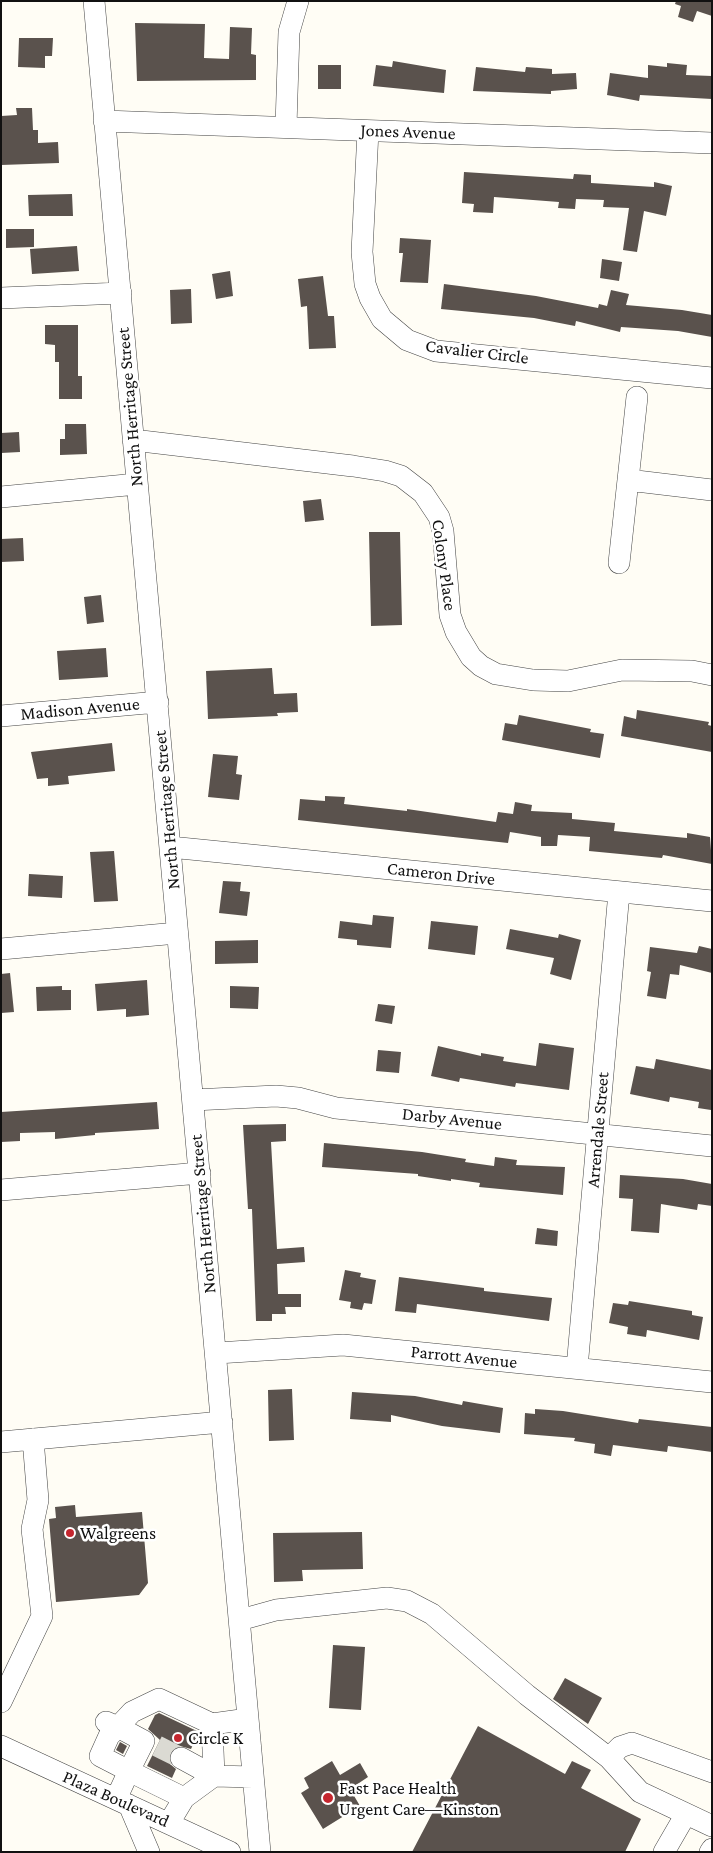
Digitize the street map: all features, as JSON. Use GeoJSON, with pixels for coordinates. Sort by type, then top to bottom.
{"type":"FeatureCollection","features":[{"type":"Feature","properties":{"kind":"street","name":"North Herritage Street"},"geometry":{"type":"LineString","coordinates":[[94,1],[260,1852]]}},
{"type":"Feature","properties":{"kind":"street"},"geometry":{"type":"LineString","coordinates":[[286,126],[288,32],[298,1]]}},
{"type":"Feature","properties":{"kind":"street","name":"Jones Avenue"},"geometry":{"type":"LineString","coordinates":[[104,121],[286,126],[368,131],[712,143]]}},
{"type":"Feature","properties":{"kind":"street","name":"Cavalier Circle"},"geometry":{"type":"LineString","coordinates":[[368,131],[362,252],[365,284],[375,309],[382,318],[407,340],[436,351],[712,378]]}},
{"type":"Feature","properties":{"kind":"street"},"geometry":{"type":"LineString","coordinates":[[1,298],[121,292]]}},
{"type":"Feature","properties":{"kind":"street"},"geometry":{"type":"LineString","coordinates":[[619,563],[637,397]]}},
{"type":"Feature","properties":{"kind":"street","name":"Colony Place"},"geometry":{"type":"LineString","coordinates":[[133,440],[353,466],[386,471],[401,476],[423,494],[439,517],[443,531],[450,615],[456,632],[480,666],[496,674],[525,679],[568,681],[622,670],[692,671],[712,675]]}},
{"type":"Feature","properties":{"kind":"street"},"geometry":{"type":"LineString","coordinates":[[628,480],[712,490]]}},
{"type":"Feature","properties":{"kind":"street"},"geometry":{"type":"LineString","coordinates":[[1,497],[136,484]]}},
{"type":"Feature","properties":{"kind":"street","name":"Madison Avenue"},"geometry":{"type":"LineString","coordinates":[[1,716],[158,702]]}},
{"type":"Feature","properties":{"kind":"street","name":"Cameron Drive"},"geometry":{"type":"LineString","coordinates":[[170,847],[712,901]]}},
{"type":"Feature","properties":{"kind":"street","name":"Arrendale Street"},"geometry":{"type":"LineString","coordinates":[[577,1368],[619,892]]}},
{"type":"Feature","properties":{"kind":"street"},"geometry":{"type":"LineString","coordinates":[[1,949],[177,933]]}},
{"type":"Feature","properties":{"kind":"street","name":"Darby Avenue"},"geometry":{"type":"LineString","coordinates":[[192,1100],[276,1096],[298,1098],[336,1108],[712,1146]]}},
{"type":"Feature","properties":{"kind":"street"},"geometry":{"type":"LineString","coordinates":[[1,1190],[200,1173]]}},
{"type":"Feature","properties":{"kind":"street","name":"Parrott Avenue"},"geometry":{"type":"LineString","coordinates":[[216,1353],[342,1345],[712,1382]]}},
{"type":"Feature","properties":{"kind":"street"},"geometry":{"type":"LineString","coordinates":[[1,1442],[222,1422]]}},
{"type":"Feature","properties":{"kind":"street"},"geometry":{"type":"LineString","coordinates":[[1,1702],[42,1616],[32,1530],[38,1500],[33,1439]]}},
{"type":"Feature","properties":{"kind":"street"},"geometry":{"type":"LineString","coordinates":[[240,1620],[276,1610],[387,1598],[407,1601],[432,1614],[527,1695],[609,1758],[640,1792],[712,1826]]}},
{"type":"Feature","properties":{"kind":"street"},"geometry":{"type":"LineString","coordinates":[[144,1754],[100,1756],[110,1736],[112,1724],[132,1712],[159,1700],[212,1724],[248,1720]]}},
{"type":"Feature","properties":{"kind":"street"},"geometry":{"type":"LineString","coordinates":[[112,1724],[144,1754],[184,1798]]}},
{"type":"Feature","properties":{"kind":"street"},"geometry":{"type":"LineString","coordinates":[[169,1823],[184,1798],[208,1780],[212,1724]]}},
{"type":"Feature","properties":{"kind":"street"},"geometry":{"type":"LineString","coordinates":[[609,1758],[620,1746],[632,1743],[712,1772]]}},
{"type":"Feature","properties":{"kind":"street","name":"Plaza Boulevard"},"geometry":{"type":"LineString","coordinates":[[1,1746],[230,1852]]}},
{"type":"Feature","properties":{"kind":"street"},"geometry":{"type":"LineString","coordinates":[[144,1754],[123,1802],[150,1852]]}},
{"type":"Feature","properties":{"kind":"street"},"geometry":{"type":"LineString","coordinates":[[178,1765],[208,1780],[253,1776]]}},
{"type":"Feature","properties":{"kind":"street"},"geometry":{"type":"LineString","coordinates":[[664,1852],[686,1814]]}},
{"type":"Feature","properties":{"kind":"building"},"geometry":{"type":"Polygon","coordinates":[[[676,1],[712,1],[712,16],[697,11],[693,22],[678,17],[681,6],[675,4],[676,1]]]}},
{"type":"Feature","properties":{"kind":"building"},"geometry":{"type":"Polygon","coordinates":[[[135,23],[205,24],[204,58],[229,59],[230,27],[252,28],[251,54],[256,55],[256,80],[137,81],[135,23]]]}},
{"type":"Feature","properties":{"kind":"building"},"geometry":{"type":"Polygon","coordinates":[[[19,38],[53,38],[52,56],[45,56],[45,68],[18,67],[19,38]]]}},
{"type":"Feature","properties":{"kind":"building"},"geometry":{"type":"Polygon","coordinates":[[[393,61],[446,70],[444,93],[373,86],[376,65],[392,67],[393,61]]]}},
{"type":"Feature","properties":{"kind":"building"},"geometry":{"type":"Polygon","coordinates":[[[667,63],[687,65],[686,75],[712,76],[712,99],[640,95],[639,101],[607,95],[610,73],[648,78],[648,65],[667,67],[667,63]]]}},
{"type":"Feature","properties":{"kind":"building"},"geometry":{"type":"Polygon","coordinates":[[[318,65],[341,65],[341,89],[318,89],[318,65]]]}},
{"type":"Feature","properties":{"kind":"building"},"geometry":{"type":"Polygon","coordinates":[[[476,67],[525,72],[526,67],[552,69],[552,74],[576,73],[577,89],[551,91],[551,94],[473,91],[476,67]]]}},
{"type":"Feature","properties":{"kind":"building"},"geometry":{"type":"Polygon","coordinates":[[[16,108],[32,108],[33,130],[38,130],[38,143],[58,142],[59,163],[1,165],[1,116],[17,115],[16,108]]]}},
{"type":"Feature","properties":{"kind":"building"},"geometry":{"type":"Polygon","coordinates":[[[464,172],[573,179],[574,174],[591,175],[591,183],[654,187],[654,182],[672,186],[666,216],[644,211],[637,252],[623,250],[629,208],[603,207],[604,200],[576,199],[575,209],[558,208],[559,202],[494,197],[493,213],[473,212],[474,204],[462,203],[464,172]]]}},
{"type":"Feature","properties":{"kind":"building"},"geometry":{"type":"Polygon","coordinates":[[[72,194],[73,216],[29,216],[28,195],[72,194]]]}},
{"type":"Feature","properties":{"kind":"building"},"geometry":{"type":"Polygon","coordinates":[[[6,229],[34,229],[34,247],[6,248],[6,229]]]}},
{"type":"Feature","properties":{"kind":"building"},"geometry":{"type":"Polygon","coordinates":[[[400,238],[431,240],[428,283],[400,282],[403,253],[399,253],[400,238]]]}},
{"type":"Feature","properties":{"kind":"building"},"geometry":{"type":"Polygon","coordinates":[[[77,246],[79,271],[32,274],[30,249],[77,246]]]}},
{"type":"Feature","properties":{"kind":"building"},"geometry":{"type":"Polygon","coordinates":[[[602,259],[622,262],[619,281],[600,278],[602,259]]]}},
{"type":"Feature","properties":{"kind":"building"},"geometry":{"type":"Polygon","coordinates":[[[230,271],[233,296],[216,299],[212,274],[230,271]]]}},
{"type":"Feature","properties":{"kind":"building"},"geometry":{"type":"Polygon","coordinates":[[[323,276],[328,316],[334,316],[336,348],[309,349],[307,306],[301,307],[298,279],[323,276]]]}},
{"type":"Feature","properties":{"kind":"building"},"geometry":{"type":"Polygon","coordinates":[[[444,284],[536,296],[598,308],[599,304],[607,306],[611,290],[629,294],[626,305],[682,310],[712,315],[712,337],[678,331],[621,327],[620,332],[576,321],[575,326],[534,318],[441,309],[444,284]]]}},
{"type":"Feature","properties":{"kind":"building"},"geometry":{"type":"Polygon","coordinates":[[[191,289],[192,323],[171,324],[170,290],[191,289]]]}},
{"type":"Feature","properties":{"kind":"building"},"geometry":{"type":"Polygon","coordinates":[[[45,325],[78,325],[78,376],[82,376],[82,399],[59,399],[59,362],[55,362],[55,345],[45,344],[45,325]]]}},
{"type":"Feature","properties":{"kind":"building"},"geometry":{"type":"Polygon","coordinates":[[[65,424],[86,424],[87,454],[60,455],[60,439],[65,439],[65,424]]]}},
{"type":"Feature","properties":{"kind":"building"},"geometry":{"type":"Polygon","coordinates":[[[19,432],[20,452],[1,453],[1,433],[19,432]]]}},
{"type":"Feature","properties":{"kind":"building"},"geometry":{"type":"Polygon","coordinates":[[[321,499],[324,520],[305,522],[303,501],[321,499]]]}},
{"type":"Feature","properties":{"kind":"building"},"geometry":{"type":"Polygon","coordinates":[[[369,532],[400,532],[402,625],[371,626],[369,532]]]}},
{"type":"Feature","properties":{"kind":"building"},"geometry":{"type":"Polygon","coordinates":[[[23,538],[24,561],[1,562],[1,539],[23,538]]]}},
{"type":"Feature","properties":{"kind":"building"},"geometry":{"type":"Polygon","coordinates":[[[101,595],[104,622],[87,624],[84,597],[101,595]]]}},
{"type":"Feature","properties":{"kind":"building"},"geometry":{"type":"Polygon","coordinates":[[[106,648],[108,677],[59,680],[57,651],[106,648]]]}},
{"type":"Feature","properties":{"kind":"building"},"geometry":{"type":"Polygon","coordinates":[[[272,668],[274,694],[297,693],[298,712],[277,713],[278,716],[208,719],[206,671],[272,668]]]}},
{"type":"Feature","properties":{"kind":"building"},"geometry":{"type":"Polygon","coordinates":[[[637,710],[709,722],[708,725],[712,726],[712,752],[621,736],[624,716],[636,719],[637,710]]]}},
{"type":"Feature","properties":{"kind":"building"},"geometry":{"type":"Polygon","coordinates":[[[519,715],[591,729],[590,732],[604,734],[600,758],[502,740],[505,723],[517,725],[519,715]]]}},
{"type":"Feature","properties":{"kind":"building"},"geometry":{"type":"Polygon","coordinates":[[[112,743],[115,771],[68,776],[69,784],[48,786],[48,778],[37,779],[31,752],[112,743]]]}},
{"type":"Feature","properties":{"kind":"building"},"geometry":{"type":"Polygon","coordinates":[[[213,754],[238,756],[236,774],[242,775],[239,800],[208,797],[213,754]]]}},
{"type":"Feature","properties":{"kind":"building"},"geometry":{"type":"Polygon","coordinates":[[[325,796],[345,797],[344,804],[407,811],[407,809],[496,822],[498,812],[513,814],[515,802],[532,805],[531,811],[572,813],[572,819],[615,823],[614,831],[687,838],[687,833],[710,837],[712,864],[663,855],[662,858],[589,851],[590,837],[558,835],[557,846],[541,846],[541,837],[510,832],[508,843],[298,820],[300,799],[325,801],[325,796]]]}},
{"type":"Feature","properties":{"kind":"building"},"geometry":{"type":"Polygon","coordinates":[[[114,851],[118,901],[94,902],[90,852],[114,851]]]}},
{"type":"Feature","properties":{"kind":"building"},"geometry":{"type":"Polygon","coordinates":[[[29,874],[63,876],[62,898],[28,896],[29,874]]]}},
{"type":"Feature","properties":{"kind":"building"},"geometry":{"type":"Polygon","coordinates":[[[223,881],[241,882],[240,891],[250,892],[247,916],[219,913],[223,881]]]}},
{"type":"Feature","properties":{"kind":"building"},"geometry":{"type":"Polygon","coordinates":[[[373,915],[394,917],[391,948],[357,945],[357,940],[338,938],[340,921],[372,925],[373,915]]]}},
{"type":"Feature","properties":{"kind":"building"},"geometry":{"type":"Polygon","coordinates":[[[431,921],[478,926],[475,955],[428,949],[431,921]]]}},
{"type":"Feature","properties":{"kind":"building"},"geometry":{"type":"Polygon","coordinates":[[[510,929],[558,938],[559,934],[581,940],[571,980],[550,974],[554,958],[506,949],[510,929]]]}},
{"type":"Feature","properties":{"kind":"building"},"geometry":{"type":"Polygon","coordinates":[[[258,940],[258,963],[215,964],[215,941],[258,940]]]}},
{"type":"Feature","properties":{"kind":"building"},"geometry":{"type":"Polygon","coordinates":[[[699,946],[712,949],[712,973],[680,965],[679,975],[670,974],[666,999],[647,996],[651,972],[647,971],[650,947],[697,953],[699,946]]]}},
{"type":"Feature","properties":{"kind":"building"},"geometry":{"type":"Polygon","coordinates":[[[10,973],[14,1012],[1,1013],[1,974],[10,973]]]}},
{"type":"Feature","properties":{"kind":"building"},"geometry":{"type":"Polygon","coordinates":[[[147,980],[149,1015],[126,1017],[126,1009],[97,1011],[95,984],[147,980]]]}},
{"type":"Feature","properties":{"kind":"building"},"geometry":{"type":"Polygon","coordinates":[[[62,986],[62,990],[71,990],[71,1010],[37,1011],[36,987],[62,986]]]}},
{"type":"Feature","properties":{"kind":"building"},"geometry":{"type":"Polygon","coordinates":[[[230,986],[259,987],[258,1009],[230,1008],[230,986]]]}},
{"type":"Feature","properties":{"kind":"building"},"geometry":{"type":"Polygon","coordinates":[[[378,1004],[395,1006],[392,1024],[375,1021],[378,1004]]]}},
{"type":"Feature","properties":{"kind":"building"},"geometry":{"type":"Polygon","coordinates":[[[539,1043],[574,1048],[569,1090],[516,1083],[515,1087],[460,1078],[459,1082],[431,1076],[438,1046],[481,1056],[481,1053],[504,1057],[503,1061],[536,1066],[539,1043]]]}},
{"type":"Feature","properties":{"kind":"building"},"geometry":{"type":"Polygon","coordinates":[[[378,1050],[401,1052],[399,1073],[376,1071],[378,1050]]]}},
{"type":"Feature","properties":{"kind":"building"},"geometry":{"type":"Polygon","coordinates":[[[656,1059],[712,1070],[711,1110],[698,1108],[699,1102],[670,1097],[669,1102],[630,1094],[636,1066],[654,1069],[656,1059]]]}},
{"type":"Feature","properties":{"kind":"building"},"geometry":{"type":"Polygon","coordinates":[[[157,1102],[159,1129],[95,1133],[95,1135],[55,1139],[55,1132],[20,1133],[20,1141],[1,1142],[1,1112],[157,1102]]]}},
{"type":"Feature","properties":{"kind":"building"},"geometry":{"type":"Polygon","coordinates":[[[286,1124],[286,1141],[271,1142],[277,1249],[304,1247],[305,1262],[277,1264],[278,1294],[301,1294],[301,1307],[285,1307],[286,1314],[272,1314],[272,1321],[256,1321],[252,1209],[248,1209],[243,1125],[286,1124]]]}},
{"type":"Feature","properties":{"kind":"building"},"geometry":{"type":"Polygon","coordinates":[[[324,1143],[422,1152],[466,1159],[465,1162],[494,1166],[495,1157],[517,1160],[516,1165],[565,1167],[563,1195],[479,1187],[480,1183],[451,1179],[451,1181],[418,1176],[418,1174],[322,1167],[324,1143]]]}},
{"type":"Feature","properties":{"kind":"building"},"geometry":{"type":"Polygon","coordinates":[[[620,1175],[683,1179],[712,1184],[712,1206],[698,1204],[697,1210],[661,1204],[659,1233],[631,1231],[633,1199],[619,1198],[620,1175]]]}},
{"type":"Feature","properties":{"kind":"building"},"geometry":{"type":"Polygon","coordinates":[[[537,1228],[558,1231],[557,1246],[535,1244],[537,1228]]]}},
{"type":"Feature","properties":{"kind":"building"},"geometry":{"type":"Polygon","coordinates":[[[345,1270],[361,1273],[360,1277],[376,1280],[372,1304],[364,1303],[362,1310],[350,1308],[351,1302],[339,1300],[345,1270]]]}},
{"type":"Feature","properties":{"kind":"building"},"geometry":{"type":"Polygon","coordinates":[[[399,1277],[484,1288],[484,1291],[552,1298],[549,1321],[417,1304],[416,1313],[395,1311],[399,1277]]]}},
{"type":"Feature","properties":{"kind":"building"},"geometry":{"type":"Polygon","coordinates":[[[629,1301],[692,1311],[692,1315],[703,1317],[699,1340],[647,1330],[646,1337],[627,1334],[628,1327],[609,1323],[613,1303],[628,1305],[629,1301]]]}},
{"type":"Feature","properties":{"kind":"building"},"geometry":{"type":"Polygon","coordinates":[[[292,1389],[294,1440],[269,1441],[268,1390],[292,1389]]]}},
{"type":"Feature","properties":{"kind":"building"},"geometry":{"type":"Polygon","coordinates":[[[352,1392],[415,1396],[462,1405],[463,1401],[503,1408],[500,1433],[442,1426],[391,1415],[391,1422],[350,1419],[352,1392]]]}},
{"type":"Feature","properties":{"kind":"building"},"geometry":{"type":"Polygon","coordinates":[[[535,1409],[563,1411],[638,1423],[639,1419],[712,1427],[712,1452],[668,1446],[667,1452],[613,1445],[611,1456],[594,1453],[595,1444],[574,1441],[575,1438],[524,1434],[525,1413],[535,1414],[535,1409]]]}},
{"type":"Feature","properties":{"kind":"building","name":"Walgreens"},"geometry":{"type":"Polygon","coordinates":[[[75,1505],[76,1517],[142,1512],[148,1583],[139,1595],[56,1602],[49,1519],[56,1518],[55,1507],[75,1505]]]}},
{"type":"Feature","properties":{"kind":"building"},"geometry":{"type":"Polygon","coordinates":[[[362,1532],[363,1569],[302,1570],[303,1581],[274,1582],[273,1533],[362,1532]]]}},
{"type":"Feature","properties":{"kind":"building"},"geometry":{"type":"Polygon","coordinates":[[[333,1645],[365,1647],[361,1710],[329,1708],[333,1645]]]}},
{"type":"Feature","properties":{"kind":"building"},"geometry":{"type":"Polygon","coordinates":[[[565,1678],[602,1698],[588,1724],[553,1699],[565,1678]]]}},
{"type":"Feature","properties":{"kind":"building"},"geometry":{"type":"Polygon","coordinates":[[[159,1713],[199,1732],[191,1749],[180,1746],[170,1752],[170,1764],[176,1769],[172,1778],[147,1766],[160,1740],[148,1729],[155,1715],[159,1713]]]}},
{"type":"Feature","properties":{"kind":"building"},"geometry":{"type":"Polygon","coordinates":[[[478,1726],[565,1774],[572,1761],[591,1770],[581,1788],[641,1819],[625,1852],[412,1852],[478,1726]]]}},
{"type":"Feature","properties":{"kind":"building"},"geometry":{"type":"Polygon","coordinates":[[[120,1742],[127,1746],[123,1754],[116,1750],[120,1742]]]}},
{"type":"Feature","properties":{"kind":"building"},"geometry":{"type":"Polygon","coordinates":[[[332,1761],[340,1775],[360,1763],[368,1777],[350,1789],[360,1806],[323,1829],[301,1793],[309,1788],[304,1778],[332,1761]]]}},
{"type":"Feature","properties":{"kind":"tunnel"},"geometry":{"type":"LineString","coordinates":[[157,1746],[181,1758]]}},
{"type":"Feature","properties":{"kind":"place","name":"Walgreens"},"geometry":{"type":"Point","coordinates":[70,1533]}},
{"type":"Feature","properties":{"kind":"place","name":"Circle K"},"geometry":{"type":"Point","coordinates":[178,1738]}},
{"type":"Feature","properties":{"kind":"place","name":"Fast Pace Health Urgent Care—Kinston"},"geometry":{"type":"Point","coordinates":[328,1798]}}]}
